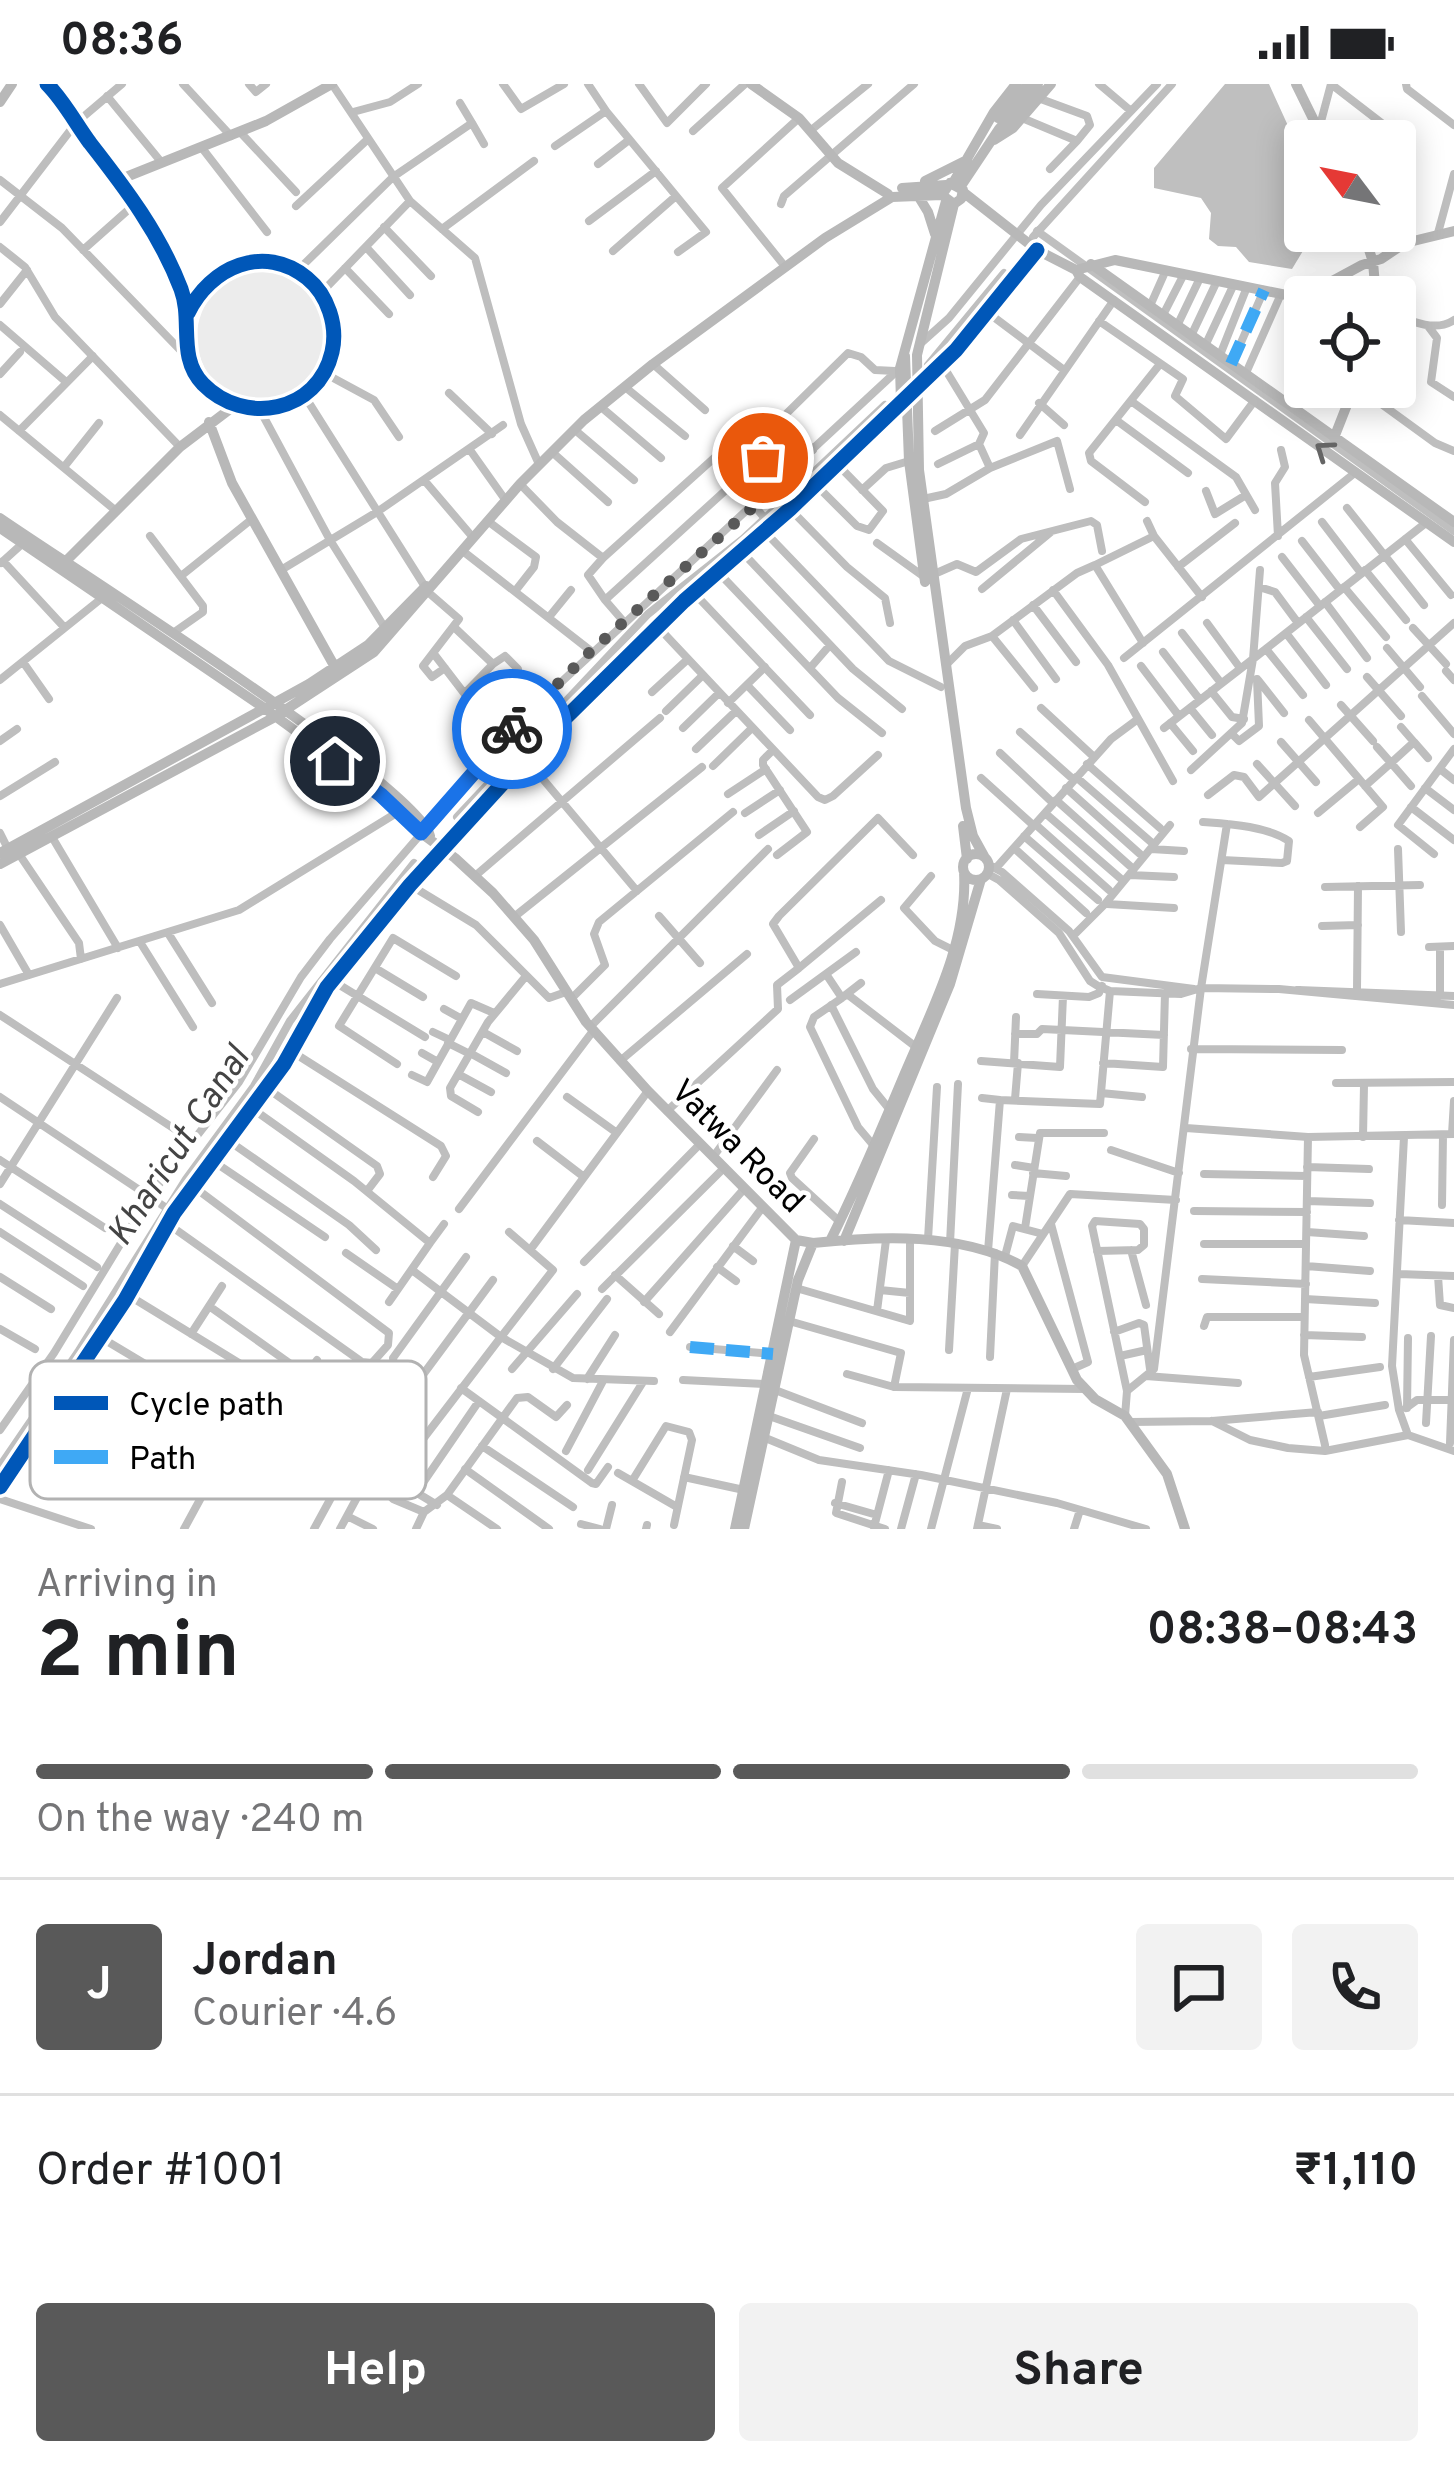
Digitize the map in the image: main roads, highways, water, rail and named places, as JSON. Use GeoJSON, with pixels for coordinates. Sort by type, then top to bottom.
{"type":"FeatureCollection","features":[{"type":"Feature","properties":{"kind":"waterway","name":"Kharicut Canal"},"geometry":{"type":"LineString","coordinates":[[1033,237],[1172,84]]}},
{"type":"Feature","properties":{"kind":"waterway"},"geometry":{"type":"LineString","coordinates":[[1037,231],[1454,531]]}},
{"type":"Feature","properties":{"kind":"waterway","name":"Kharicut Canal"},"geometry":{"type":"LineString","coordinates":[[928,365],[1004,273]]}},
{"type":"Feature","properties":{"kind":"waterway","name":"Kharicut Canal"},"geometry":{"type":"LineString","coordinates":[[457,817],[648,614],[743,539],[885,405]]}},
{"type":"Feature","properties":{"kind":"waterway","name":"Kharicut Canal"},"geometry":{"type":"LineString","coordinates":[[72,1361],[186,1179],[254,1086],[290,1021],[414,863]]}},
{"type":"Feature","properties":{"kind":"waterway","name":"Kharicut Canal"},"geometry":{"type":"LineString","coordinates":[[0,1466],[30,1422]]}}]}
